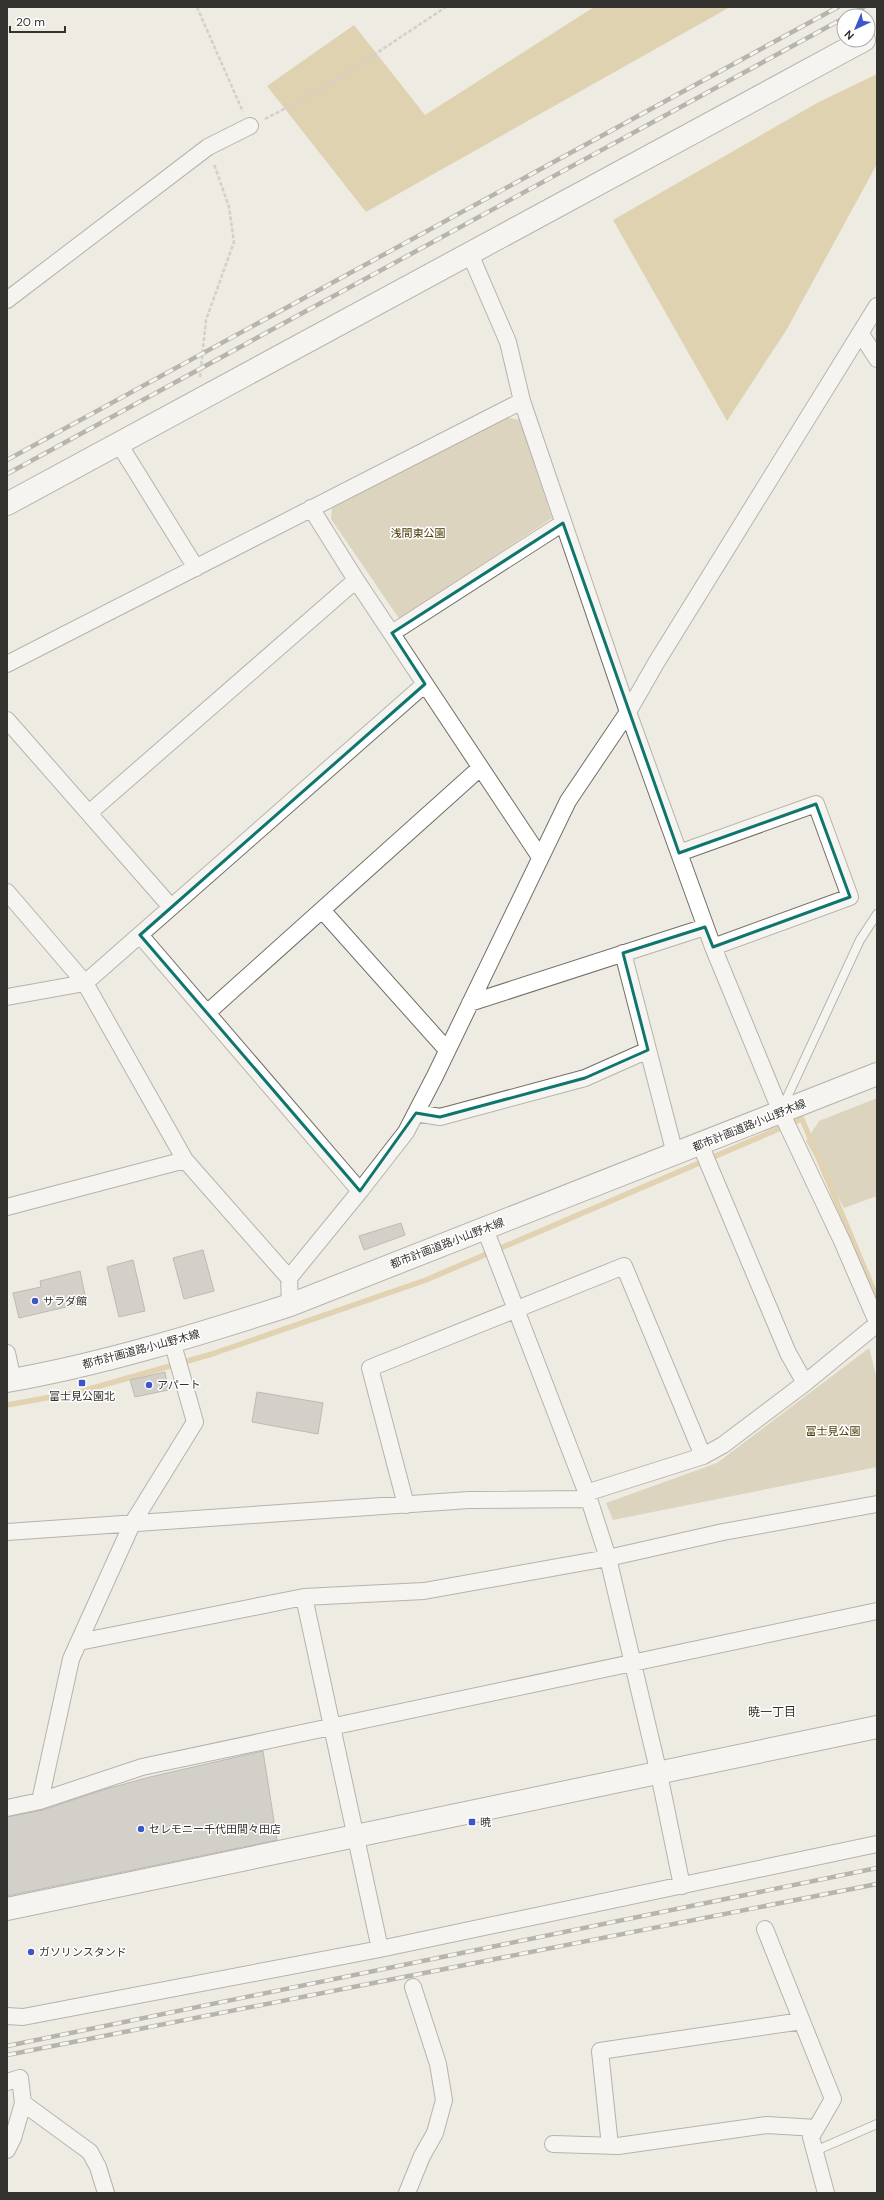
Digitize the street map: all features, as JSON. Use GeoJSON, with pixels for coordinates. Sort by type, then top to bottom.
{"type":"FeatureCollection","features":[{"type":"Feature","properties":{"kind":"street"},"geometry":{"type":"LineString","coordinates":[[7,504],[849,48]]}},
{"type":"Feature","properties":{"kind":"street"},"geometry":{"type":"LineString","coordinates":[[7,300],[208,146],[250,126]]}},
{"type":"Feature","properties":{"kind":"street"},"geometry":{"type":"LineString","coordinates":[[7,1532],[469,1500],[587,1496],[703,1456],[723,1445],[805,1383],[877,1323],[842,1241],[780,1112],[713,947],[628,712],[522,401],[508,342],[470,254]]}},
{"type":"Feature","properties":{"kind":"street"},"geometry":{"type":"LineString","coordinates":[[290,1305],[290,1278],[406,1132],[568,801],[628,712],[660,656],[877,306]]}},
{"type":"Feature","properties":{"kind":"street"},"geometry":{"type":"LineString","coordinates":[[861,334],[877,359]]}},
{"type":"Feature","properties":{"kind":"street"},"geometry":{"type":"LineString","coordinates":[[7,664],[522,401]]}},
{"type":"Feature","properties":{"kind":"street"},"geometry":{"type":"LineString","coordinates":[[119,444],[196,568]]}},
{"type":"Feature","properties":{"kind":"street"},"geometry":{"type":"LineString","coordinates":[[311,508],[356,580],[540,857]]}},
{"type":"Feature","properties":{"kind":"street"},"geometry":{"type":"LineString","coordinates":[[392,633],[564,523]]}},
{"type":"Feature","properties":{"kind":"street"},"geometry":{"type":"LineString","coordinates":[[88,813],[356,580]]}},
{"type":"Feature","properties":{"kind":"street"},"geometry":{"type":"LineString","coordinates":[[7,997],[85,983],[425,684]]}},
{"type":"Feature","properties":{"kind":"street"},"geometry":{"type":"LineString","coordinates":[[7,720],[171,907]]}},
{"type":"Feature","properties":{"kind":"street"},"geometry":{"type":"LineString","coordinates":[[207,1013],[480,768]]}},
{"type":"Feature","properties":{"kind":"street"},"geometry":{"type":"LineString","coordinates":[[679,852],[816,804],[850,897],[713,947]]}},
{"type":"Feature","properties":{"kind":"street"},"geometry":{"type":"LineString","coordinates":[[7,892],[85,983],[185,1160],[290,1278]]}},
{"type":"Feature","properties":{"kind":"street"},"geometry":{"type":"LineString","coordinates":[[322,910],[447,1050]]}},
{"type":"Feature","properties":{"kind":"street"},"geometry":{"type":"LineString","coordinates":[[470,1003],[706,927]]}},
{"type":"Feature","properties":{"kind":"street"},"geometry":{"type":"LineString","coordinates":[[140,935],[360,1191]]}},
{"type":"Feature","properties":{"kind":"street"},"geometry":{"type":"LineString","coordinates":[[623,953],[675,1154]]}},
{"type":"Feature","properties":{"kind":"street"},"geometry":{"type":"LineString","coordinates":[[416,1113],[440,1116],[585,1078],[648,1050]]}},
{"type":"Feature","properties":{"kind":"street","name":"都市計画道路小山野木線"},"geometry":{"type":"LineString","coordinates":[[10,1381],[96,1362],[172,1341],[290,1305],[877,1074]]}},
{"type":"Feature","properties":{"kind":"street"},"geometry":{"type":"LineString","coordinates":[[700,1144],[788,1352],[805,1383]]}},
{"type":"Feature","properties":{"kind":"street"},"geometry":{"type":"LineString","coordinates":[[7,1207],[185,1160]]}},
{"type":"Feature","properties":{"kind":"street"},"geometry":{"type":"LineString","coordinates":[[484,1229],[587,1496],[608,1558],[659,1774],[682,1886]]}},
{"type":"Feature","properties":{"kind":"street"},"geometry":{"type":"LineString","coordinates":[[406,1505],[370,1368],[624,1266],[703,1456]]}},
{"type":"Feature","properties":{"kind":"street"},"geometry":{"type":"LineString","coordinates":[[40,1801],[71,1659],[132,1524],[195,1422],[172,1341]]}},
{"type":"Feature","properties":{"kind":"street"},"geometry":{"type":"LineString","coordinates":[[7,1353],[10,1381]]}},
{"type":"Feature","properties":{"kind":"street"},"geometry":{"type":"LineString","coordinates":[[79,1642],[304,1597],[424,1591],[608,1558],[722,1532],[877,1504]]}},
{"type":"Feature","properties":{"kind":"street"},"geometry":{"type":"LineString","coordinates":[[304,1597],[380,1949]]}},
{"type":"Feature","properties":{"kind":"street"},"geometry":{"type":"LineString","coordinates":[[7,1808],[40,1801],[142,1767],[877,1611]]}},
{"type":"Feature","properties":{"kind":"street"},"geometry":{"type":"LineString","coordinates":[[7,1909],[355,1835],[659,1774],[877,1727]]}},
{"type":"Feature","properties":{"kind":"street"},"geometry":{"type":"LineString","coordinates":[[7,2016],[23,2017],[380,1949],[877,1844]]}},
{"type":"Feature","properties":{"kind":"street"},"geometry":{"type":"LineString","coordinates":[[765,1929],[833,2099],[811,2136],[826,2193]]}},
{"type":"Feature","properties":{"kind":"street"},"geometry":{"type":"LineString","coordinates":[[407,2193],[422,2156],[435,2133],[444,2100],[438,2064],[413,1987]]}},
{"type":"Feature","properties":{"kind":"street"},"geometry":{"type":"LineString","coordinates":[[610,2146],[600,2051],[802,2021]]}},
{"type":"Feature","properties":{"kind":"street"},"geometry":{"type":"LineString","coordinates":[[7,2082],[20,2078],[23,2103],[13,2138],[7,2150]]}},
{"type":"Feature","properties":{"kind":"street"},"geometry":{"type":"LineString","coordinates":[[23,2103],[90,2152],[98,2167],[106,2193]]}},
{"type":"Feature","properties":{"kind":"street"},"geometry":{"type":"LineString","coordinates":[[554,2144],[610,2146],[767,2125],[816,2128]]}},
{"type":"Feature","properties":{"kind":"lane"},"geometry":{"type":"LineString","coordinates":[[780,1112],[860,940],[877,914]]}},
{"type":"Feature","properties":{"kind":"lane"},"geometry":{"type":"LineString","coordinates":[[815,2151],[877,2124]]}},
{"type":"Feature","properties":{"kind":"path"},"geometry":{"type":"LineString","coordinates":[[197,7],[250,126],[324,88],[446,7]]}},
{"type":"Feature","properties":{"kind":"path"},"geometry":{"type":"LineString","coordinates":[[197,400],[206,320],[234,242],[228,207],[208,146]]}},
{"type":"Feature","properties":{"kind":"highlighted area"},"geometry":{"type":"Polygon","coordinates":[[[563,523],[679,853],[816,804],[850,897],[713,947],[705,927],[623,953],[648,1050],[585,1078],[440,1117],[416,1113],[360,1191],[140,935],[425,684],[392,633],[563,523]]]}},
{"type":"Feature","properties":{"kind":"green space","name":"浅間東公園"},"geometry":{"type":"Polygon","coordinates":[[[505,417],[520,420],[552,518],[400,620],[331,519],[332,508],[505,417]]]}},
{"type":"Feature","properties":{"kind":"green space"},"geometry":{"type":"Polygon","coordinates":[[[877,1098],[877,1196],[844,1208],[806,1141],[819,1121],[877,1098]]]}},
{"type":"Feature","properties":{"kind":"green space","name":"富士見公園"},"geometry":{"type":"Polygon","coordinates":[[[869,1348],[877,1379],[877,1467],[613,1520],[606,1503],[717,1463],[869,1348]]]}},
{"type":"Feature","properties":{"kind":"shaded area"},"geometry":{"type":"Polygon","coordinates":[[[594,7],[730,7],[366,212],[267,86],[354,25],[425,115],[594,7]]]}},
{"type":"Feature","properties":{"kind":"shaded area"},"geometry":{"type":"Polygon","coordinates":[[[877,74],[877,164],[787,329],[727,421],[613,220],[817,103],[877,74]]]}},
{"type":"Feature","properties":{"kind":"building"},"geometry":{"type":"Polygon","coordinates":[[[401,1223],[405,1235],[364,1250],[359,1236],[401,1223]]]}},
{"type":"Feature","properties":{"kind":"building"},"geometry":{"type":"Polygon","coordinates":[[[203,1250],[214,1291],[184,1299],[173,1258],[203,1250]]]}},
{"type":"Feature","properties":{"kind":"building"},"geometry":{"type":"Polygon","coordinates":[[[133,1260],[145,1311],[119,1317],[107,1267],[133,1260]]]}},
{"type":"Feature","properties":{"kind":"building"},"geometry":{"type":"Polygon","coordinates":[[[80,1271],[85,1295],[82,1296],[83,1303],[19,1318],[13,1293],[41,1287],[40,1281],[80,1271]]]}},
{"type":"Feature","properties":{"kind":"building","name":"アパート"},"geometry":{"type":"Polygon","coordinates":[[[165,1372],[168,1390],[135,1397],[130,1380],[165,1372]]]}},
{"type":"Feature","properties":{"kind":"building"},"geometry":{"type":"Polygon","coordinates":[[[257,1392],[323,1403],[318,1434],[252,1422],[257,1392]]]}},
{"type":"Feature","properties":{"kind":"building","name":"セレモニー千代田間々田店"},"geometry":{"type":"Polygon","coordinates":[[[263,1751],[277,1840],[7,1896],[7,1817],[43,1810],[106,1789],[150,1777],[263,1751]]]}},
{"type":"Feature","properties":{"kind":"waterway"},"geometry":{"type":"LineString","coordinates":[[7,1405],[79,1392],[212,1354],[426,1280],[802,1119],[877,1298]]}},
{"type":"Feature","properties":{"kind":"railway"},"geometry":{"type":"LineString","coordinates":[[7,460],[838,7]]}},
{"type":"Feature","properties":{"kind":"railway"},"geometry":{"type":"LineString","coordinates":[[7,474],[836,22]]}},
{"type":"Feature","properties":{"kind":"railway"},"geometry":{"type":"LineString","coordinates":[[7,2046],[877,1868]]}},
{"type":"Feature","properties":{"kind":"railway"},"geometry":{"type":"LineString","coordinates":[[7,2055],[877,1884]]}},
{"type":"Feature","properties":{"kind":"place","name":"サラダ館"},"geometry":{"type":"Point","coordinates":[35,1301]}},
{"type":"Feature","properties":{"kind":"place","name":"富士見公園北"},"geometry":{"type":"Point","coordinates":[82,1383]}},
{"type":"Feature","properties":{"kind":"place","name":"アパート"},"geometry":{"type":"Point","coordinates":[149,1385]}},
{"type":"Feature","properties":{"kind":"place","name":"暁"},"geometry":{"type":"Point","coordinates":[472,1822]}},
{"type":"Feature","properties":{"kind":"place","name":"セレモニー千代田間々田店"},"geometry":{"type":"Point","coordinates":[141,1829]}},
{"type":"Feature","properties":{"kind":"place","name":"ガソリンスタンド"},"geometry":{"type":"Point","coordinates":[31,1952]}},
{"type":"Feature","properties":{"kind":"district","name":"暁一丁目"},"geometry":{"type":"Point","coordinates":[772,1712]}}]}
